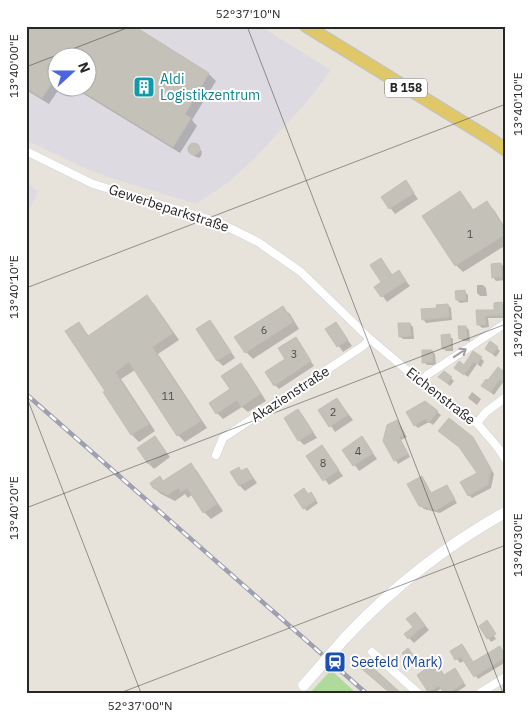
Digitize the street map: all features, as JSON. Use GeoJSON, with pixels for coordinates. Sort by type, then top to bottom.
{"type":"FeatureCollection","features":[{"type":"Feature","properties":{"kind":"main road","name":"B 158"},"geometry":{"type":"LineString","coordinates":[[306,26],[506,150]]}},
{"type":"Feature","properties":{"kind":"main road"},"geometry":{"type":"LineString","coordinates":[[300,689],[371,610],[417,570],[458,540],[506,512]]}},
{"type":"Feature","properties":{"kind":"street","name":"Gewerbeparkstraße"},"geometry":{"type":"LineString","coordinates":[[26,151],[93,184],[218,222],[252,238],[300,272],[370,339]]}},
{"type":"Feature","properties":{"kind":"street"},"geometry":{"type":"LineString","coordinates":[[421,382],[427,375],[506,323]]}},
{"type":"Feature","properties":{"kind":"street","name":"Eichenstraße"},"geometry":{"type":"LineString","coordinates":[[370,339],[421,382],[477,423],[506,460]]}},
{"type":"Feature","properties":{"kind":"street","name":"Akazienstraße"},"geometry":{"type":"LineString","coordinates":[[216,455],[223,438],[364,346],[370,339]]}},
{"type":"Feature","properties":{"kind":"street"},"geometry":{"type":"LineString","coordinates":[[477,423],[486,412],[506,397]]}},
{"type":"Feature","properties":{"kind":"street"},"geometry":{"type":"LineString","coordinates":[[372,652],[418,693]]}},
{"type":"Feature","properties":{"kind":"street"},"geometry":{"type":"LineString","coordinates":[[480,693],[506,676]]}},
{"type":"Feature","properties":{"kind":"shaded area"},"geometry":{"type":"Polygon","coordinates":[[[26,26],[260,26],[331,70],[307,102],[256,157],[229,182],[196,204],[114,179],[82,167],[26,140],[26,26]]]}},
{"type":"Feature","properties":{"kind":"shaded area"},"geometry":{"type":"Polygon","coordinates":[[[26,181],[38,192],[26,217],[26,181]]]}},
{"type":"Feature","properties":{"kind":"green space"},"geometry":{"type":"Polygon","coordinates":[[[331,670],[356,693],[310,693],[331,670]]]}},
{"type":"Feature","properties":{"kind":"building","name":"Aldi Logistikzentrum"},"geometry":{"type":"Polygon","coordinates":[[[26,26],[134,26],[209,73],[185,114],[191,118],[173,147],[93,98],[98,98],[98,48],[48,48],[48,89],[42,98],[26,88],[26,26]]]}},
{"type":"Feature","properties":{"kind":"building"},"geometry":{"type":"Polygon","coordinates":[[[192,143],[196,143],[200,149],[196,155],[192,155],[188,151],[188,147],[192,143]]]}},
{"type":"Feature","properties":{"kind":"building"},"geometry":{"type":"Polygon","coordinates":[[[406,180],[414,193],[389,209],[381,197],[406,180]]]}},
{"type":"Feature","properties":{"kind":"building"},"geometry":{"type":"Polygon","coordinates":[[[460,191],[473,210],[487,201],[506,234],[455,266],[422,216],[460,191]]]}},
{"type":"Feature","properties":{"kind":"building"},"geometry":{"type":"Polygon","coordinates":[[[381,258],[392,275],[399,270],[406,281],[381,297],[374,287],[381,282],[370,265],[381,258]]]}},
{"type":"Feature","properties":{"kind":"building"},"geometry":{"type":"Polygon","coordinates":[[[501,263],[502,277],[492,278],[491,264],[501,263]]]}},
{"type":"Feature","properties":{"kind":"building"},"geometry":{"type":"Polygon","coordinates":[[[465,290],[466,300],[456,300],[455,291],[465,290]]]}},
{"type":"Feature","properties":{"kind":"building"},"geometry":{"type":"Polygon","coordinates":[[[147,295],[173,333],[152,347],[201,421],[177,436],[129,362],[115,372],[149,424],[131,435],[103,392],[105,391],[65,331],[79,322],[88,336],[147,295]]]}},
{"type":"Feature","properties":{"kind":"building"},"geometry":{"type":"Polygon","coordinates":[[[502,302],[503,315],[485,316],[486,325],[477,325],[476,310],[494,310],[494,303],[502,302]]]}},
{"type":"Feature","properties":{"kind":"building"},"geometry":{"type":"Polygon","coordinates":[[[448,304],[449,317],[422,320],[421,309],[437,308],[436,305],[448,304]]]}},
{"type":"Feature","properties":{"kind":"building"},"geometry":{"type":"Polygon","coordinates":[[[283,306],[293,322],[245,353],[234,337],[283,306]]]}},
{"type":"Feature","properties":{"kind":"building"},"geometry":{"type":"Polygon","coordinates":[[[210,320],[231,352],[217,361],[196,329],[210,320]]]}},
{"type":"Feature","properties":{"kind":"building"},"geometry":{"type":"Polygon","coordinates":[[[336,322],[348,340],[337,347],[325,329],[336,322]]]}},
{"type":"Feature","properties":{"kind":"building"},"geometry":{"type":"Polygon","coordinates":[[[398,323],[410,323],[411,336],[399,337],[398,323]]]}},
{"type":"Feature","properties":{"kind":"building"},"geometry":{"type":"Polygon","coordinates":[[[458,326],[466,326],[467,338],[459,339],[458,326]]]}},
{"type":"Feature","properties":{"kind":"building"},"geometry":{"type":"Polygon","coordinates":[[[450,334],[451,348],[442,349],[441,335],[450,334]]]}},
{"type":"Feature","properties":{"kind":"building"},"geometry":{"type":"Polygon","coordinates":[[[296,337],[311,361],[274,386],[265,372],[285,359],[278,348],[296,337]]]}},
{"type":"Feature","properties":{"kind":"building"},"geometry":{"type":"Polygon","coordinates":[[[490,341],[498,347],[493,354],[485,349],[490,341]]]}},
{"type":"Feature","properties":{"kind":"building"},"geometry":{"type":"Polygon","coordinates":[[[422,350],[432,350],[433,362],[422,363],[422,350]]]}},
{"type":"Feature","properties":{"kind":"building"},"geometry":{"type":"Polygon","coordinates":[[[473,351],[482,357],[477,364],[473,362],[464,375],[454,368],[459,361],[464,365],[473,351]]]}},
{"type":"Feature","properties":{"kind":"building"},"geometry":{"type":"Polygon","coordinates":[[[241,363],[260,394],[241,407],[237,400],[216,414],[209,403],[230,389],[221,376],[241,363]]]}},
{"type":"Feature","properties":{"kind":"building"},"geometry":{"type":"Polygon","coordinates":[[[498,367],[506,373],[506,383],[500,379],[491,392],[481,386],[498,367]]]}},
{"type":"Feature","properties":{"kind":"building"},"geometry":{"type":"Polygon","coordinates":[[[444,371],[452,377],[447,383],[438,377],[444,371]]]}},
{"type":"Feature","properties":{"kind":"building"},"geometry":{"type":"Polygon","coordinates":[[[337,398],[348,415],[329,427],[318,410],[337,398]]]}},
{"type":"Feature","properties":{"kind":"building"},"geometry":{"type":"Polygon","coordinates":[[[425,401],[438,411],[429,423],[425,419],[414,426],[406,412],[425,401]]]}},
{"type":"Feature","properties":{"kind":"building"},"geometry":{"type":"Polygon","coordinates":[[[298,409],[313,432],[298,441],[284,418],[298,409]]]}},
{"type":"Feature","properties":{"kind":"building"},"geometry":{"type":"Polygon","coordinates":[[[449,418],[473,437],[491,469],[488,485],[468,496],[460,482],[477,473],[459,447],[438,431],[449,418]]]}},
{"type":"Feature","properties":{"kind":"building"},"geometry":{"type":"Polygon","coordinates":[[[397,420],[405,434],[399,437],[408,454],[394,461],[383,441],[387,425],[397,420]]]}},
{"type":"Feature","properties":{"kind":"building"},"geometry":{"type":"Polygon","coordinates":[[[155,436],[166,452],[148,464],[137,448],[155,436]]]}},
{"type":"Feature","properties":{"kind":"building"},"geometry":{"type":"Polygon","coordinates":[[[362,436],[373,453],[353,466],[342,450],[362,436]]]}},
{"type":"Feature","properties":{"kind":"building"},"geometry":{"type":"Polygon","coordinates":[[[322,445],[339,470],[323,481],[306,456],[322,445]]]}},
{"type":"Feature","properties":{"kind":"building"},"geometry":{"type":"Polygon","coordinates":[[[191,463],[217,504],[203,513],[187,488],[181,492],[178,488],[168,495],[153,488],[150,483],[160,476],[163,481],[191,463]]]}},
{"type":"Feature","properties":{"kind":"building"},"geometry":{"type":"Polygon","coordinates":[[[239,467],[241,471],[247,468],[253,478],[239,486],[230,472],[239,467]]]}},
{"type":"Feature","properties":{"kind":"building"},"geometry":{"type":"Polygon","coordinates":[[[422,476],[431,493],[447,485],[455,499],[436,510],[419,506],[407,484],[422,476]]]}},
{"type":"Feature","properties":{"kind":"building"},"geometry":{"type":"Polygon","coordinates":[[[304,488],[308,494],[311,492],[316,500],[303,509],[294,495],[304,488]]]}},
{"type":"Feature","properties":{"kind":"building"},"geometry":{"type":"Polygon","coordinates":[[[415,612],[425,625],[408,639],[404,634],[413,627],[406,619],[415,612]]]}},
{"type":"Feature","properties":{"kind":"building"},"geometry":{"type":"Polygon","coordinates":[[[487,620],[496,634],[487,639],[479,626],[487,620]]]}},
{"type":"Feature","properties":{"kind":"building"},"geometry":{"type":"Polygon","coordinates":[[[462,644],[473,662],[500,646],[506,657],[474,677],[461,657],[455,660],[450,651],[462,644]]]}},
{"type":"Feature","properties":{"kind":"building"},"geometry":{"type":"Polygon","coordinates":[[[408,648],[416,659],[410,663],[402,653],[408,648]]]}},
{"type":"Feature","properties":{"kind":"building"},"geometry":{"type":"Polygon","coordinates":[[[432,657],[444,675],[455,668],[464,683],[449,693],[444,693],[439,686],[428,692],[417,675],[430,666],[426,661],[432,657]]]}},
{"type":"Feature","properties":{"kind":"building"},"geometry":{"type":"Polygon","coordinates":[[[362,658],[401,693],[390,693],[356,664],[362,658]]]}},
{"type":"Feature","properties":{"kind":"railway"},"geometry":{"type":"LineString","coordinates":[[26,394],[366,693]]}},
{"type":"Feature","properties":{"kind":"place","name":"Aldi Logistikzentrum"},"geometry":{"type":"Point","coordinates":[144,87]}},
{"type":"Feature","properties":{"kind":"place","name":"Seefeld (Mark)"},"geometry":{"type":"Point","coordinates":[335,662]}}]}
